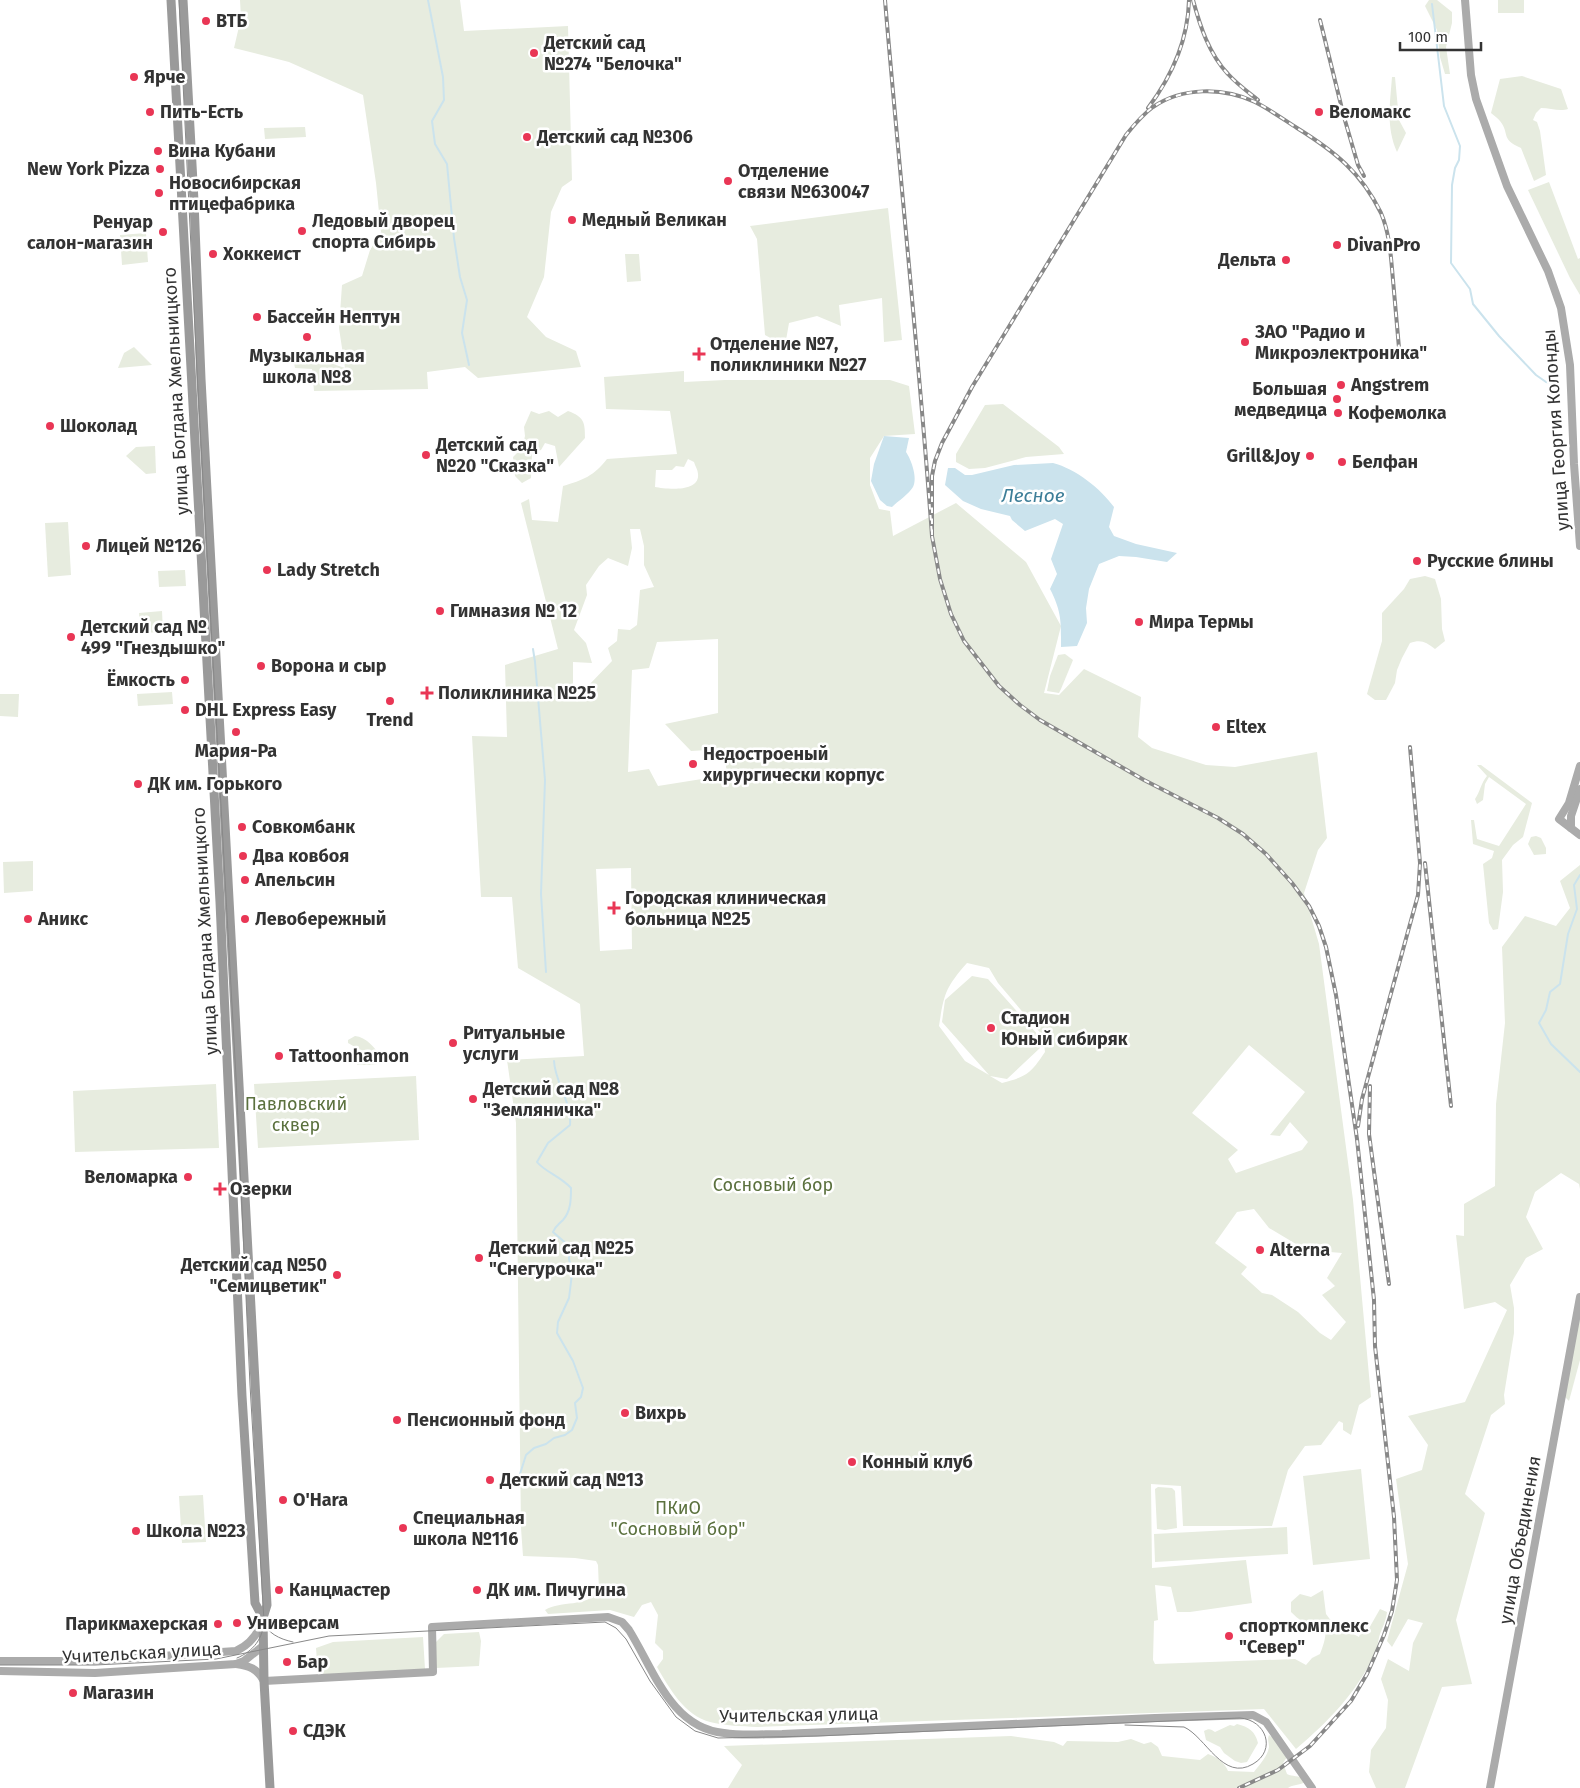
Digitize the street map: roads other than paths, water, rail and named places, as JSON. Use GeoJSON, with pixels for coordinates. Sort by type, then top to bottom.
{"type":"FeatureCollection","features":[{"type":"Feature","properties":{"kind":"highway","name":"улица Богдана Хмельницкого"},"geometry":{"type":"LineString","coordinates":[[171,0],[220,902],[243,1413],[255,1603],[263,1618]]}},
{"type":"Feature","properties":{"kind":"highway","name":"улица Богдана Хмельницкого"},"geometry":{"type":"LineString","coordinates":[[183,0],[264,1537],[267,1605],[263,1618],[264,1681],[270,1788]]}},
{"type":"Feature","properties":{"kind":"main road","name":"улица Георгия Колонды"},"geometry":{"type":"LineString","coordinates":[[1464,0],[1471,75],[1476,99],[1507,186],[1548,271],[1561,308],[1570,365],[1574,473],[1580,546]]}},
{"type":"Feature","properties":{"kind":"main road"},"geometry":{"type":"LineString","coordinates":[[1580,766],[1569,803],[1559,819],[1580,835]]}},
{"type":"Feature","properties":{"kind":"main road"},"geometry":{"type":"LineString","coordinates":[[1571,828],[1572,816],[1580,789]]}},
{"type":"Feature","properties":{"kind":"main road","name":"улица Объединения"},"geometry":{"type":"LineString","coordinates":[[1490,1788],[1580,1297]]}},
{"type":"Feature","properties":{"kind":"main road","name":"Учительская улица"},"geometry":{"type":"LineString","coordinates":[[264,1681],[433,1672],[432,1627],[608,1617],[622,1622],[629,1630],[676,1710],[701,1728],[723,1733],[782,1734],[1253,1715],[1266,1722],[1312,1788]]}},
{"type":"Feature","properties":{"kind":"main road"},"geometry":{"type":"LineString","coordinates":[[247,1646],[258,1631],[263,1618]]}},
{"type":"Feature","properties":{"kind":"main road","name":"Учительская улица"},"geometry":{"type":"LineString","coordinates":[[0,1661],[87,1661],[236,1651],[247,1646],[264,1646]]}},
{"type":"Feature","properties":{"kind":"main road","name":"Учительская улица"},"geometry":{"type":"LineString","coordinates":[[0,1671],[88,1673],[236,1664],[244,1661],[264,1646]]}},
{"type":"Feature","properties":{"kind":"main road"},"geometry":{"type":"LineString","coordinates":[[236,1664],[252,1667],[259,1672],[264,1681]]}},
{"type":"Feature","properties":{"kind":"water"},"geometry":{"type":"Polygon","coordinates":[[[884,436],[909,438],[906,452],[912,464],[915,479],[913,487],[892,507],[887,506],[880,500],[871,481],[874,464],[884,436]]]}},
{"type":"Feature","properties":{"kind":"water","name":"Лесное"},"geometry":{"type":"Polygon","coordinates":[[[1053,463],[1070,470],[1095,486],[1114,507],[1109,527],[1114,536],[1136,544],[1177,553],[1167,562],[1119,556],[1099,564],[1089,589],[1086,608],[1087,623],[1077,646],[1061,647],[1060,618],[1057,604],[1050,589],[1057,574],[1051,559],[1063,524],[1055,519],[1025,531],[1010,516],[981,509],[963,501],[945,485],[948,468],[955,468],[965,475],[972,475],[1014,465],[1053,463]]]}},
{"type":"Feature","properties":{"kind":"waterway"},"geometry":{"type":"LineString","coordinates":[[428,0],[443,77],[444,100],[432,121],[435,144],[447,164],[454,238],[460,277],[467,300],[462,333],[469,365]]}},
{"type":"Feature","properties":{"kind":"waterway"},"geometry":{"type":"LineString","coordinates":[[1432,4],[1444,106],[1460,146],[1459,160],[1455,168],[1452,185],[1451,263],[1470,289],[1473,304],[1499,336],[1536,375],[1546,382],[1555,384]]}},
{"type":"Feature","properties":{"kind":"waterway"},"geometry":{"type":"LineString","coordinates":[[533,649],[545,780],[541,894],[546,972]]}},
{"type":"Feature","properties":{"kind":"waterway"},"geometry":{"type":"LineString","coordinates":[[1580,875],[1574,885],[1577,909],[1568,934],[1560,984],[1550,992],[1546,1010],[1539,1023],[1551,1044],[1580,1072]]}},
{"type":"Feature","properties":{"kind":"waterway"},"geometry":{"type":"LineString","coordinates":[[520,1474],[526,1455],[534,1448],[546,1444],[572,1430],[577,1418],[575,1403],[581,1397],[583,1388],[573,1361],[557,1333],[558,1322],[569,1298],[572,1272],[569,1246],[553,1232],[568,1213],[571,1201],[571,1188],[537,1162],[548,1143],[570,1125],[568,1108],[557,1077],[554,1061]]}},
{"type":"Feature","properties":{"kind":"tram line"},"geometry":{"type":"LineString","coordinates":[[179,0],[197,371],[236,1077],[250,1385],[264,1621],[260,1638],[253,1648],[237,1658]]}},
{"type":"Feature","properties":{"kind":"tram line"},"geometry":{"type":"LineString","coordinates":[[262,1620],[267,1629],[274,1635],[293,1642]]}},
{"type":"Feature","properties":{"kind":"tram line"},"geometry":{"type":"LineString","coordinates":[[0,1665],[95,1665],[216,1659],[329,1636],[605,1622],[616,1628],[626,1639],[650,1681],[676,1717],[695,1731],[718,1738],[817,1736],[1240,1718],[1249,1720],[1262,1730],[1265,1736],[1265,1751],[1253,1764],[1242,1768],[1233,1767],[1224,1763],[1192,1732],[1184,1727],[1125,1725]]}},
{"type":"Feature","properties":{"kind":"railway"},"geometry":{"type":"LineString","coordinates":[[885,0],[932,536],[932,476],[942,443],[972,387],[1126,135],[1145,113],[1164,100],[1203,91],[1243,97],[1266,108],[1323,145],[1355,174],[1365,186],[1381,213],[1386,229],[1391,255],[1399,348]]}},
{"type":"Feature","properties":{"kind":"railway"},"geometry":{"type":"LineString","coordinates":[[1148,108],[1157,96],[1177,57],[1186,29],[1189,0]]}},
{"type":"Feature","properties":{"kind":"railway"},"geometry":{"type":"LineString","coordinates":[[1193,0],[1210,49],[1221,66],[1231,78],[1258,100]]}},
{"type":"Feature","properties":{"kind":"railway"},"geometry":{"type":"LineString","coordinates":[[1320,20],[1344,117],[1358,165],[1364,176]]}},
{"type":"Feature","properties":{"kind":"railway"},"geometry":{"type":"LineString","coordinates":[[932,536],[940,579],[951,614],[964,641],[999,686],[1040,720],[1144,780],[1218,818],[1243,834],[1266,854],[1292,883],[1309,906],[1319,926],[1326,947],[1336,995],[1357,1139],[1374,1300],[1375,1346],[1394,1517],[1397,1580],[1392,1611],[1384,1635],[1367,1674],[1351,1701],[1310,1746],[1278,1770],[1239,1788]]}},
{"type":"Feature","properties":{"kind":"railway"},"geometry":{"type":"LineString","coordinates":[[1358,1126],[1362,1099],[1418,895],[1420,863],[1410,747]]}},
{"type":"Feature","properties":{"kind":"railway"},"geometry":{"type":"LineString","coordinates":[[1425,863],[1451,1106]]}},
{"type":"Feature","properties":{"kind":"railway"},"geometry":{"type":"LineString","coordinates":[[1370,1086],[1369,1134],[1389,1284]]}},
{"type":"Feature","properties":{"kind":"place","name":"ВТБ"},"geometry":{"type":"Point","coordinates":[206,21]}},
{"type":"Feature","properties":{"kind":"place","name":"Детский сад №274 \"Белочка\""},"geometry":{"type":"Point","coordinates":[534,53]}},
{"type":"Feature","properties":{"kind":"place","name":"Ярче"},"geometry":{"type":"Point","coordinates":[134,77]}},
{"type":"Feature","properties":{"kind":"place","name":"Пить-Есть"},"geometry":{"type":"Point","coordinates":[150,112]}},
{"type":"Feature","properties":{"kind":"place","name":"Веломакс"},"geometry":{"type":"Point","coordinates":[1319,112]}},
{"type":"Feature","properties":{"kind":"place","name":"Детский сад №306"},"geometry":{"type":"Point","coordinates":[527,137]}},
{"type":"Feature","properties":{"kind":"place","name":"Вина Кубани"},"geometry":{"type":"Point","coordinates":[158,151]}},
{"type":"Feature","properties":{"kind":"place","name":"New York Pizza"},"geometry":{"type":"Point","coordinates":[160,169]}},
{"type":"Feature","properties":{"kind":"place","name":"Отделение связи №630047"},"geometry":{"type":"Point","coordinates":[728,181]}},
{"type":"Feature","properties":{"kind":"place","name":"Новосибирская птицефабрика"},"geometry":{"type":"Point","coordinates":[159,193]}},
{"type":"Feature","properties":{"kind":"place","name":"Медный Великан"},"geometry":{"type":"Point","coordinates":[572,220]}},
{"type":"Feature","properties":{"kind":"place","name":"Ледовый дворец спорта Сибирь"},"geometry":{"type":"Point","coordinates":[302,231]}},
{"type":"Feature","properties":{"kind":"place","name":"Ренуар салон-магазин"},"geometry":{"type":"Point","coordinates":[163,232]}},
{"type":"Feature","properties":{"kind":"place","name":"DivanPro"},"geometry":{"type":"Point","coordinates":[1337,245]}},
{"type":"Feature","properties":{"kind":"place","name":"Хоккеист"},"geometry":{"type":"Point","coordinates":[213,254]}},
{"type":"Feature","properties":{"kind":"place","name":"Дельта"},"geometry":{"type":"Point","coordinates":[1286,260]}},
{"type":"Feature","properties":{"kind":"place","name":"Бассейн Нептун"},"geometry":{"type":"Point","coordinates":[257,317]}},
{"type":"Feature","properties":{"kind":"place","name":"Музыкальная школа №8"},"geometry":{"type":"Point","coordinates":[307,337]}},
{"type":"Feature","properties":{"kind":"place","name":"ЗАО \"Радио и Микроэлектроника\""},"geometry":{"type":"Point","coordinates":[1245,342]}},
{"type":"Feature","properties":{"kind":"place","name":"Отделение №7, поликлиники №27"},"geometry":{"type":"Point","coordinates":[699,354]}},
{"type":"Feature","properties":{"kind":"place","name":"Angstrem"},"geometry":{"type":"Point","coordinates":[1341,385]}},
{"type":"Feature","properties":{"kind":"place","name":"Большая медведица"},"geometry":{"type":"Point","coordinates":[1337,399]}},
{"type":"Feature","properties":{"kind":"place","name":"Кофемолка"},"geometry":{"type":"Point","coordinates":[1338,413]}},
{"type":"Feature","properties":{"kind":"place","name":"Шоколад"},"geometry":{"type":"Point","coordinates":[50,426]}},
{"type":"Feature","properties":{"kind":"place","name":"Детский сад №20 \"Сказка\""},"geometry":{"type":"Point","coordinates":[426,455]}},
{"type":"Feature","properties":{"kind":"place","name":"Grill&Joy"},"geometry":{"type":"Point","coordinates":[1310,456]}},
{"type":"Feature","properties":{"kind":"place","name":"Белфан"},"geometry":{"type":"Point","coordinates":[1342,462]}},
{"type":"Feature","properties":{"kind":"place","name":"Лицей №126"},"geometry":{"type":"Point","coordinates":[86,546]}},
{"type":"Feature","properties":{"kind":"place","name":"Русские блины"},"geometry":{"type":"Point","coordinates":[1417,561]}},
{"type":"Feature","properties":{"kind":"place","name":"Lady Stretch"},"geometry":{"type":"Point","coordinates":[267,570]}},
{"type":"Feature","properties":{"kind":"place","name":"Гимназия № 12"},"geometry":{"type":"Point","coordinates":[440,611]}},
{"type":"Feature","properties":{"kind":"place","name":"Мира Термы"},"geometry":{"type":"Point","coordinates":[1139,622]}},
{"type":"Feature","properties":{"kind":"place","name":"Детский сад № 499 \"Гнездышко\""},"geometry":{"type":"Point","coordinates":[71,637]}},
{"type":"Feature","properties":{"kind":"place","name":"Ворона и сыр"},"geometry":{"type":"Point","coordinates":[261,666]}},
{"type":"Feature","properties":{"kind":"place","name":"Ёмкость"},"geometry":{"type":"Point","coordinates":[185,680]}},
{"type":"Feature","properties":{"kind":"place","name":"Поликлиника №25"},"geometry":{"type":"Point","coordinates":[427,693]}},
{"type":"Feature","properties":{"kind":"place","name":"Trend"},"geometry":{"type":"Point","coordinates":[390,701]}},
{"type":"Feature","properties":{"kind":"place","name":"DHL Express Easy"},"geometry":{"type":"Point","coordinates":[185,710]}},
{"type":"Feature","properties":{"kind":"place","name":"Eltex"},"geometry":{"type":"Point","coordinates":[1216,727]}},
{"type":"Feature","properties":{"kind":"place","name":"Мария-Ра"},"geometry":{"type":"Point","coordinates":[236,732]}},
{"type":"Feature","properties":{"kind":"place","name":"Недостроеный хирургически корпус"},"geometry":{"type":"Point","coordinates":[693,764]}},
{"type":"Feature","properties":{"kind":"place","name":"ДК им. Горького"},"geometry":{"type":"Point","coordinates":[138,784]}},
{"type":"Feature","properties":{"kind":"place","name":"Совкомбанк"},"geometry":{"type":"Point","coordinates":[242,827]}},
{"type":"Feature","properties":{"kind":"place","name":"Два ковбоя"},"geometry":{"type":"Point","coordinates":[243,856]}},
{"type":"Feature","properties":{"kind":"place","name":"Апельсин"},"geometry":{"type":"Point","coordinates":[245,880]}},
{"type":"Feature","properties":{"kind":"place","name":"Городская клиническая больница №25"},"geometry":{"type":"Point","coordinates":[614,908]}},
{"type":"Feature","properties":{"kind":"place","name":"Аникс"},"geometry":{"type":"Point","coordinates":[28,919]}},
{"type":"Feature","properties":{"kind":"place","name":"Левобережный"},"geometry":{"type":"Point","coordinates":[245,919]}},
{"type":"Feature","properties":{"kind":"place","name":"Стадион Юный сибиряк"},"geometry":{"type":"Point","coordinates":[991,1028]}},
{"type":"Feature","properties":{"kind":"place","name":"Ритуальные услуги"},"geometry":{"type":"Point","coordinates":[453,1043]}},
{"type":"Feature","properties":{"kind":"place","name":"Tattoonhamon"},"geometry":{"type":"Point","coordinates":[279,1056]}},
{"type":"Feature","properties":{"kind":"place","name":"Детский сад №8 \"Земляничка\""},"geometry":{"type":"Point","coordinates":[473,1099]}},
{"type":"Feature","properties":{"kind":"place","name":"Веломарка"},"geometry":{"type":"Point","coordinates":[188,1177]}},
{"type":"Feature","properties":{"kind":"place","name":"Озерки"},"geometry":{"type":"Point","coordinates":[220,1189]}},
{"type":"Feature","properties":{"kind":"place","name":"Alterna"},"geometry":{"type":"Point","coordinates":[1260,1250]}},
{"type":"Feature","properties":{"kind":"place","name":"Детский сад №25 \"Снегурочка\""},"geometry":{"type":"Point","coordinates":[479,1258]}},
{"type":"Feature","properties":{"kind":"place","name":"Детский сад №50 \"Семицветик\""},"geometry":{"type":"Point","coordinates":[337,1275]}},
{"type":"Feature","properties":{"kind":"place","name":"Вихрь"},"geometry":{"type":"Point","coordinates":[625,1413]}},
{"type":"Feature","properties":{"kind":"place","name":"Пенсионный фонд"},"geometry":{"type":"Point","coordinates":[397,1420]}},
{"type":"Feature","properties":{"kind":"place","name":"Конный клуб"},"geometry":{"type":"Point","coordinates":[852,1462]}},
{"type":"Feature","properties":{"kind":"place","name":"Детский сад №13"},"geometry":{"type":"Point","coordinates":[490,1480]}},
{"type":"Feature","properties":{"kind":"place","name":"O'Hara"},"geometry":{"type":"Point","coordinates":[283,1500]}},
{"type":"Feature","properties":{"kind":"place","name":"Специальная школа №116"},"geometry":{"type":"Point","coordinates":[403,1528]}},
{"type":"Feature","properties":{"kind":"place","name":"Школа №23"},"geometry":{"type":"Point","coordinates":[136,1531]}},
{"type":"Feature","properties":{"kind":"place","name":"Канцмастер"},"geometry":{"type":"Point","coordinates":[279,1590]}},
{"type":"Feature","properties":{"kind":"place","name":"ДК им. Пичугина"},"geometry":{"type":"Point","coordinates":[477,1590]}},
{"type":"Feature","properties":{"kind":"place","name":"Универсам"},"geometry":{"type":"Point","coordinates":[237,1623]}},
{"type":"Feature","properties":{"kind":"place","name":"Парикмахерская"},"geometry":{"type":"Point","coordinates":[218,1624]}},
{"type":"Feature","properties":{"kind":"place","name":"спорткомплекс \"Север\""},"geometry":{"type":"Point","coordinates":[1229,1636]}},
{"type":"Feature","properties":{"kind":"place","name":"Бар"},"geometry":{"type":"Point","coordinates":[287,1662]}},
{"type":"Feature","properties":{"kind":"place","name":"Магазин"},"geometry":{"type":"Point","coordinates":[73,1693]}},
{"type":"Feature","properties":{"kind":"place","name":"СДЭК"},"geometry":{"type":"Point","coordinates":[293,1731]}},
{"type":"Feature","properties":{"kind":"park label","name":"Павловский сквер"},"geometry":{"type":"Point","coordinates":[296,1114]}},
{"type":"Feature","properties":{"kind":"park label","name":"Сосновый бор"},"geometry":{"type":"Point","coordinates":[773,1185]}},
{"type":"Feature","properties":{"kind":"park label","name":"ПКиО \"Сосновый бор\""},"geometry":{"type":"Point","coordinates":[678,1518]}}]}
